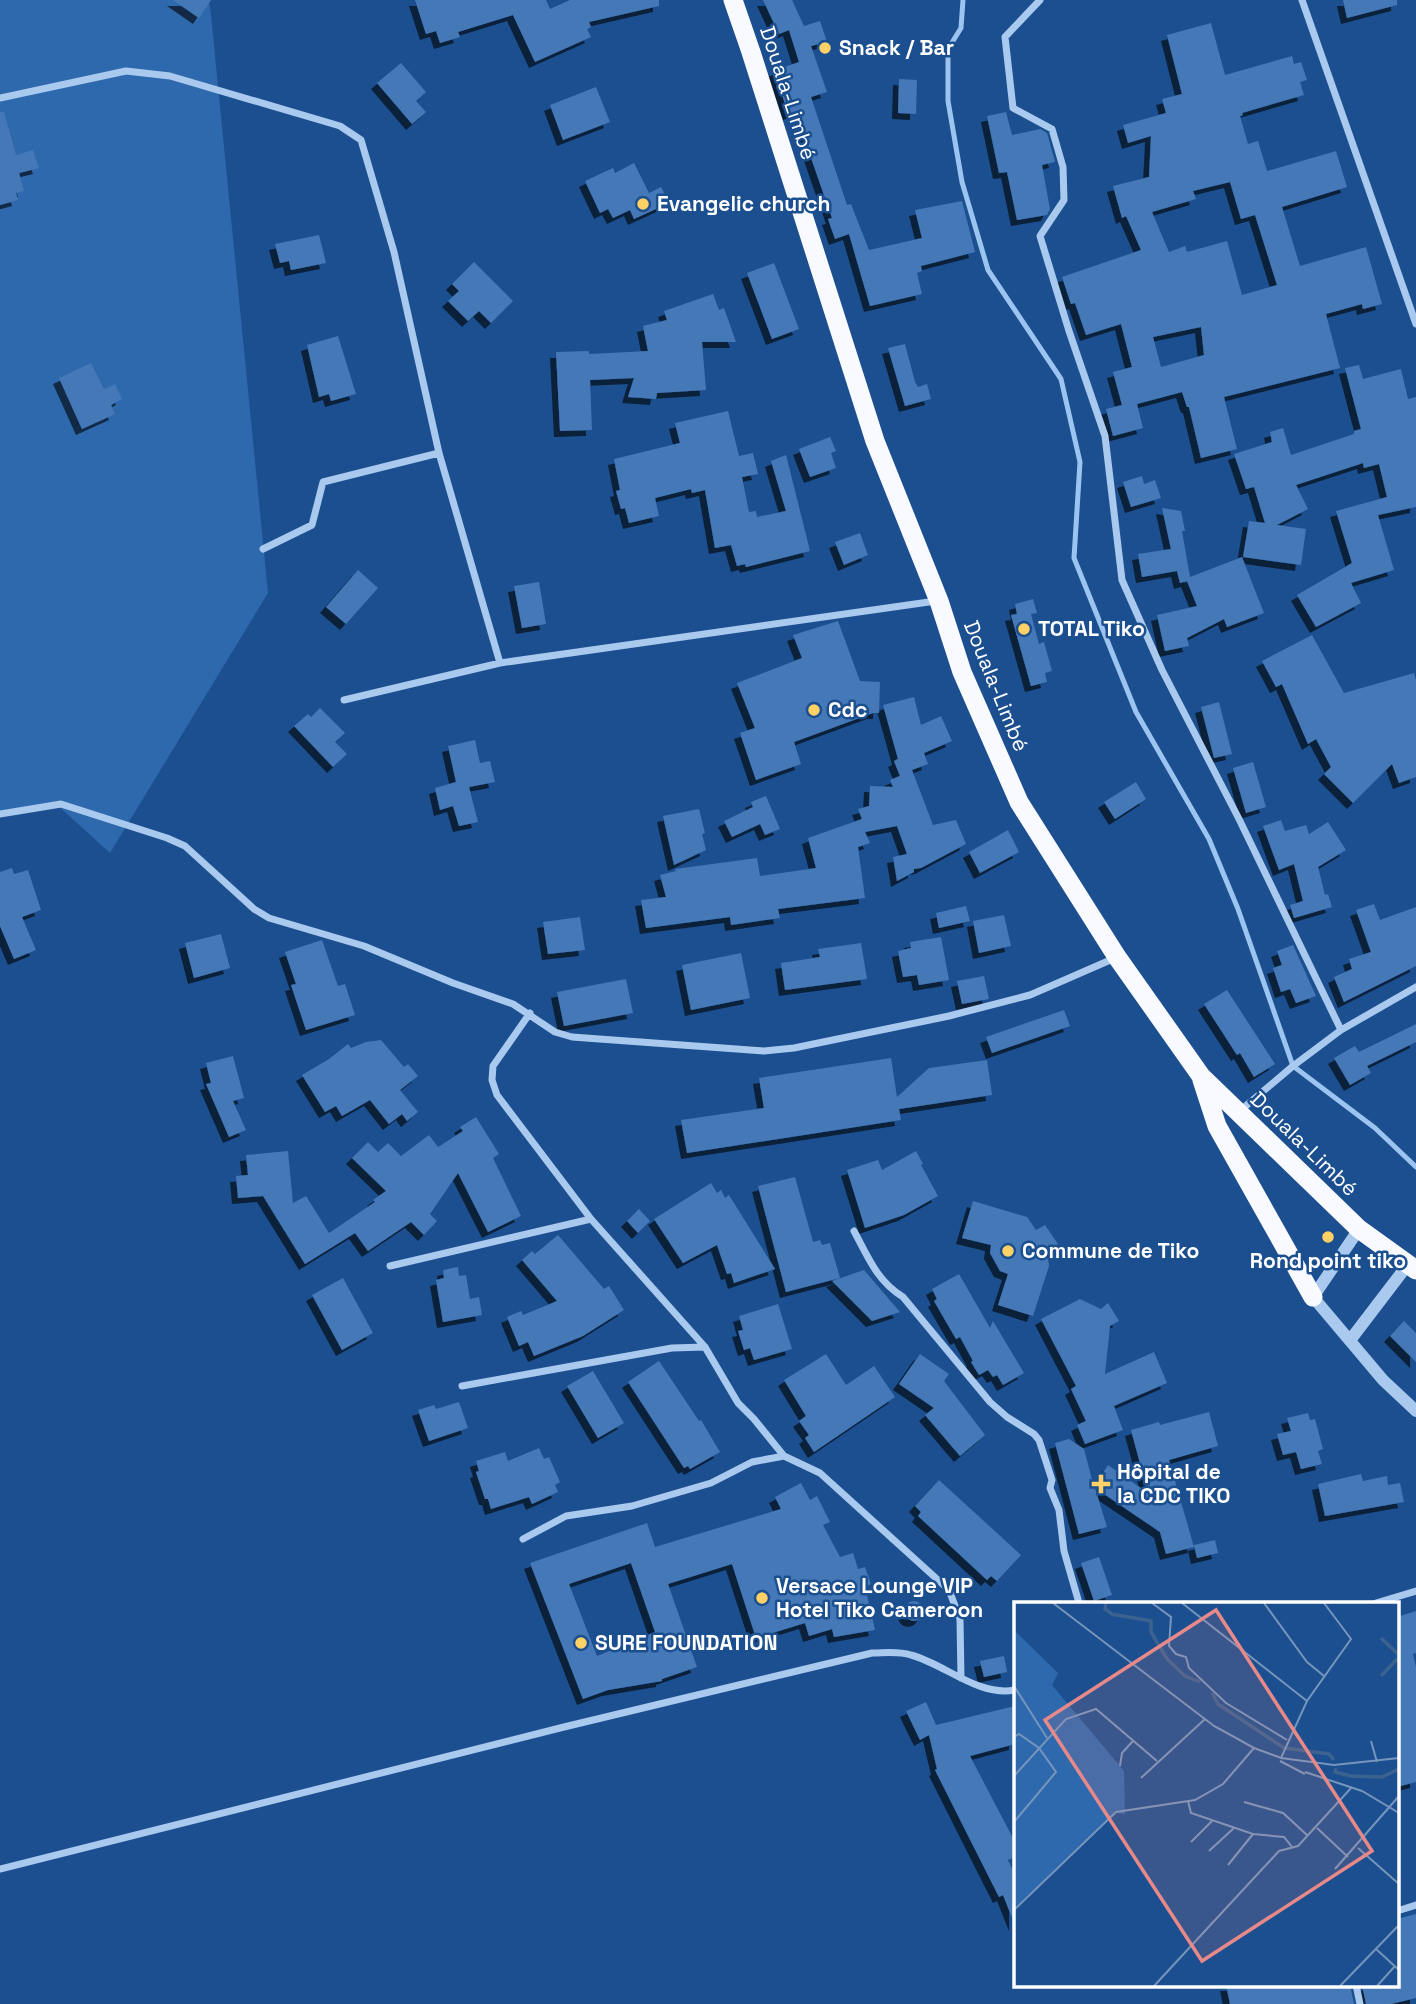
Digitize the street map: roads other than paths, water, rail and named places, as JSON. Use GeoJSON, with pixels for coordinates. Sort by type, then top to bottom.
{"type":"FeatureCollection","features":[{"type":"Feature","properties":{"kind":"highway","name":"Douala-Limbé"},"geometry":{"type":"LineString","coordinates":[[733,0],[875,441],[939,601],[962,672],[1019,802],[1116,957],[1200,1076],[1359,1229],[1412,1267]]}},
{"type":"Feature","properties":{"kind":"highway"},"geometry":{"type":"LineString","coordinates":[[1200,1076],[1217,1126],[1313,1297]]}},
{"type":"Feature","properties":{"kind":"street"},"geometry":{"type":"LineString","coordinates":[[1040,0],[1005,37],[1013,108],[1052,129],[1063,167],[1064,200],[1040,236],[1105,436],[1122,580],[1163,670],[1341,1030]]}},
{"type":"Feature","properties":{"kind":"street"},"geometry":{"type":"LineString","coordinates":[[1303,0],[1416,324]]}},
{"type":"Feature","properties":{"kind":"street"},"geometry":{"type":"LineString","coordinates":[[0,98],[126,71],[149,73],[170,76],[340,126],[361,140],[394,252],[439,453],[500,663]]}},
{"type":"Feature","properties":{"kind":"street"},"geometry":{"type":"LineString","coordinates":[[263,549],[312,526],[323,482],[439,453]]}},
{"type":"Feature","properties":{"kind":"street"},"geometry":{"type":"LineString","coordinates":[[344,700],[500,663],[939,601]]}},
{"type":"Feature","properties":{"kind":"street"},"geometry":{"type":"LineString","coordinates":[[0,814],[61,804],[167,838],[185,846],[254,909],[269,918],[364,946],[453,983],[513,1004],[555,1032],[572,1037],[736,1049],[794,1048],[949,1016],[1030,995],[1116,957]]}},
{"type":"Feature","properties":{"kind":"street"},"geometry":{"type":"LineString","coordinates":[[1238,1113],[1341,1030],[1416,987]]}},
{"type":"Feature","properties":{"kind":"street"},"geometry":{"type":"LineString","coordinates":[[530,1013],[493,1066],[492,1080],[497,1095],[591,1219],[705,1348],[738,1403],[784,1455],[820,1473],[949,1590],[960,1619],[961,1678]]}},
{"type":"Feature","properties":{"kind":"street"},"geometry":{"type":"LineString","coordinates":[[390,1266],[591,1219]]}},
{"type":"Feature","properties":{"kind":"street"},"geometry":{"type":"LineString","coordinates":[[1359,1229],[1313,1297],[1383,1380],[1416,1411]]}},
{"type":"Feature","properties":{"kind":"street"},"geometry":{"type":"LineString","coordinates":[[854,1231],[876,1274],[889,1288],[903,1297],[990,1402],[1007,1417],[1034,1434],[1052,1480],[1050,1488],[1059,1510],[1064,1551],[1079,1602]]}},
{"type":"Feature","properties":{"kind":"street"},"geometry":{"type":"LineString","coordinates":[[1351,1339],[1412,1267]]}},
{"type":"Feature","properties":{"kind":"street"},"geometry":{"type":"LineString","coordinates":[[462,1386],[671,1348],[705,1348]]}},
{"type":"Feature","properties":{"kind":"street"},"geometry":{"type":"LineString","coordinates":[[523,1539],[566,1516],[632,1506],[711,1483],[752,1462],[784,1455]]}},
{"type":"Feature","properties":{"kind":"street"},"geometry":{"type":"LineString","coordinates":[[1379,1602],[1416,1591]]}},
{"type":"Feature","properties":{"kind":"street"},"geometry":{"type":"LineString","coordinates":[[0,1868],[872,1653],[898,1652],[913,1655],[961,1678],[1003,1692],[1014,1690]]}},
{"type":"Feature","properties":{"kind":"street"},"geometry":{"type":"LineString","coordinates":[[1398,1911],[1416,1905]]}},
{"type":"Feature","properties":{"kind":"street"},"geometry":{"type":"LineString","coordinates":[[1356,1986],[1360,2004]]}},
{"type":"Feature","properties":{"kind":"waterway"},"geometry":{"type":"LineString","coordinates":[[963,0],[961,28],[948,49],[948,101],[962,182],[988,270],[1061,379],[1080,462],[1074,558],[1136,712],[1209,839],[1238,909],[1293,1066],[1375,1128],[1416,1167]]}},
{"type":"Feature","properties":{"kind":"place","name":"Snack / Bar"},"geometry":{"type":"Point","coordinates":[825,48]}},
{"type":"Feature","properties":{"kind":"place","name":"Evangelic church"},"geometry":{"type":"Point","coordinates":[643,204]}},
{"type":"Feature","properties":{"kind":"place","name":"TOTAL Tiko"},"geometry":{"type":"Point","coordinates":[1024,629]}},
{"type":"Feature","properties":{"kind":"place","name":"Cdc"},"geometry":{"type":"Point","coordinates":[814,710]}},
{"type":"Feature","properties":{"kind":"place","name":"Rond point tiko"},"geometry":{"type":"Point","coordinates":[1328,1237]}},
{"type":"Feature","properties":{"kind":"place","name":"Commune de Tiko"},"geometry":{"type":"Point","coordinates":[1008,1251]}},
{"type":"Feature","properties":{"kind":"place","name":"Hôpital de la CDC TIKO"},"geometry":{"type":"Point","coordinates":[1101,1484]}},
{"type":"Feature","properties":{"kind":"place","name":"Versace Lounge VIP Hotel Tiko Cameroon"},"geometry":{"type":"Point","coordinates":[762,1598]}},
{"type":"Feature","properties":{"kind":"place","name":"SURE FOUNDATION"},"geometry":{"type":"Point","coordinates":[581,1643]}}]}
